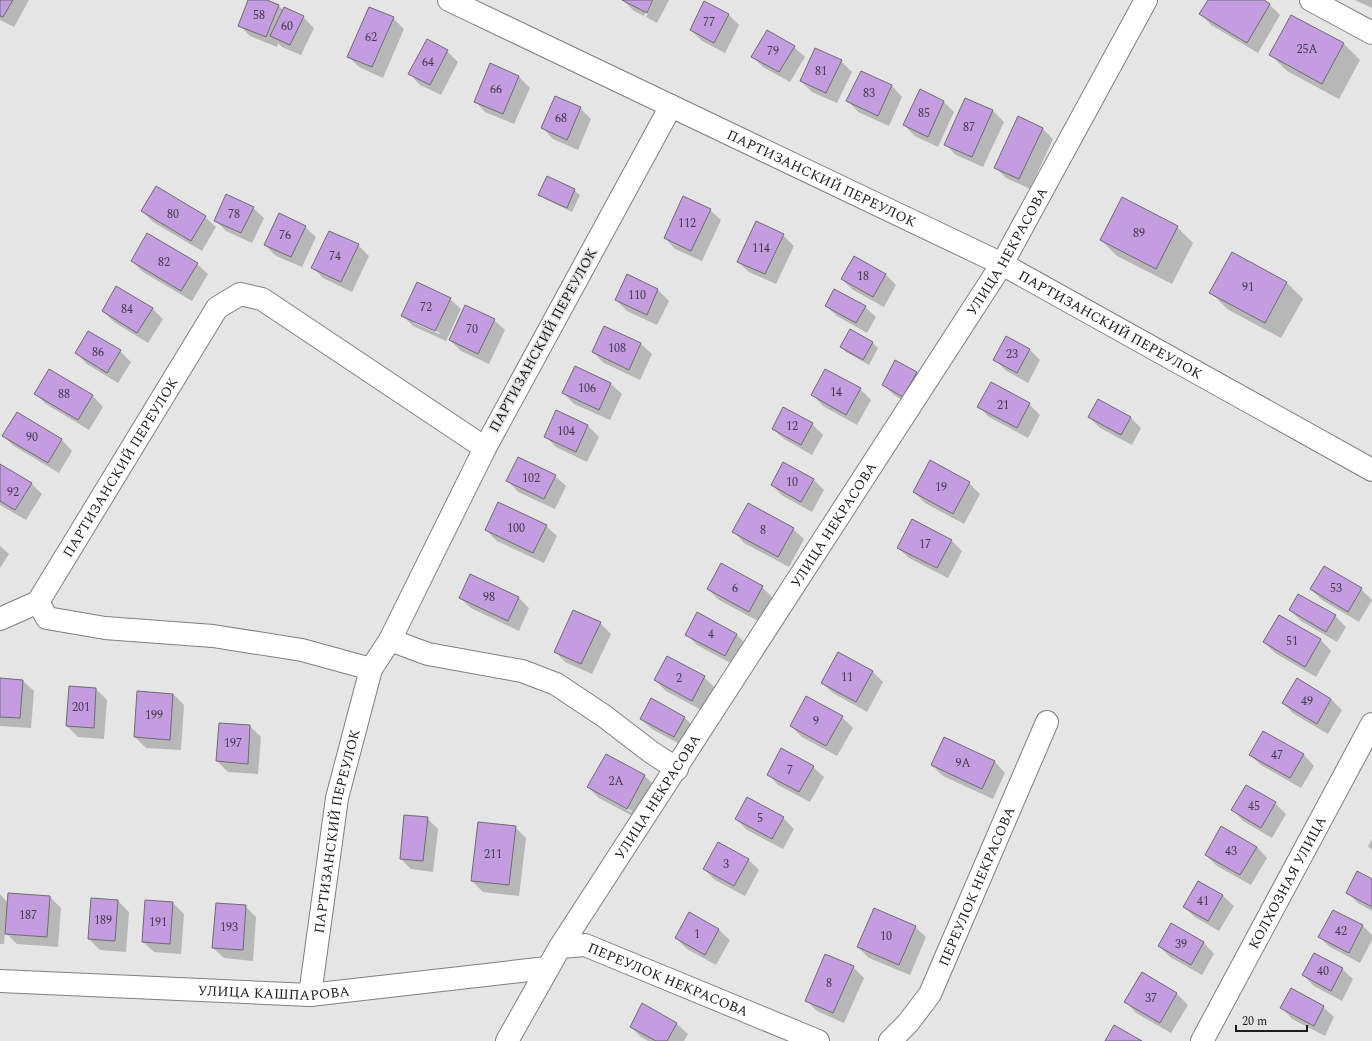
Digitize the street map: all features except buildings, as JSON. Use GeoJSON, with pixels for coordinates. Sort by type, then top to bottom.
{"type":"FeatureCollection","features":[{"type":"Feature","properties":{"kind":"street","name":"ПАРТИЗАНСКИЙ ПЕРЕУЛОК"},"geometry":{"type":"LineString","coordinates":[[449,0],[1002,264],[1372,470]]}},
{"type":"Feature","properties":{"kind":"street","name":"УЛИЦА НЕКРАСОВА"},"geometry":{"type":"LineString","coordinates":[[507,1041],[560,947],[677,769],[1002,264],[1146,0]]}},
{"type":"Feature","properties":{"kind":"street"},"geometry":{"type":"LineString","coordinates":[[1311,0],[1372,33]]}},
{"type":"Feature","properties":{"kind":"street","name":"ПАРТИЗАНСКИЙ ПЕРЕУЛОК"},"geometry":{"type":"LineString","coordinates":[[310,995],[337,798],[371,669],[390,640],[485,448],[671,106]]}},
{"type":"Feature","properties":{"kind":"street","name":"ПАРТИЗАНСКИЙ ПЕРЕУЛОК"},"geometry":{"type":"LineString","coordinates":[[38,602],[217,308],[240,294],[262,299],[485,448]]}},
{"type":"Feature","properties":{"kind":"street"},"geometry":{"type":"LineString","coordinates":[[0,619],[38,602],[47,618],[105,628],[213,636],[265,644],[302,650],[371,669]]}},
{"type":"Feature","properties":{"kind":"street"},"geometry":{"type":"LineString","coordinates":[[390,640],[428,654],[522,671],[556,684],[604,716],[651,752],[677,769]]}},
{"type":"Feature","properties":{"kind":"street","name":"ПЕРЕУЛОК НЕКРАСОВА"},"geometry":{"type":"LineString","coordinates":[[890,1041],[908,1023],[930,994],[1047,722]]}},
{"type":"Feature","properties":{"kind":"street","name":"КОЛХОЗНАЯ УЛИЦА"},"geometry":{"type":"LineString","coordinates":[[1202,1041],[1372,724]]}},
{"type":"Feature","properties":{"kind":"street","name":"ПЕРЕУЛОК НЕКРАСОВА"},"geometry":{"type":"LineString","coordinates":[[560,947],[585,945],[818,1041]]}},
{"type":"Feature","properties":{"kind":"street","name":"УЛИЦА КАШПАРОВА"},"geometry":{"type":"LineString","coordinates":[[0,981],[310,995],[547,968]]}}]}
